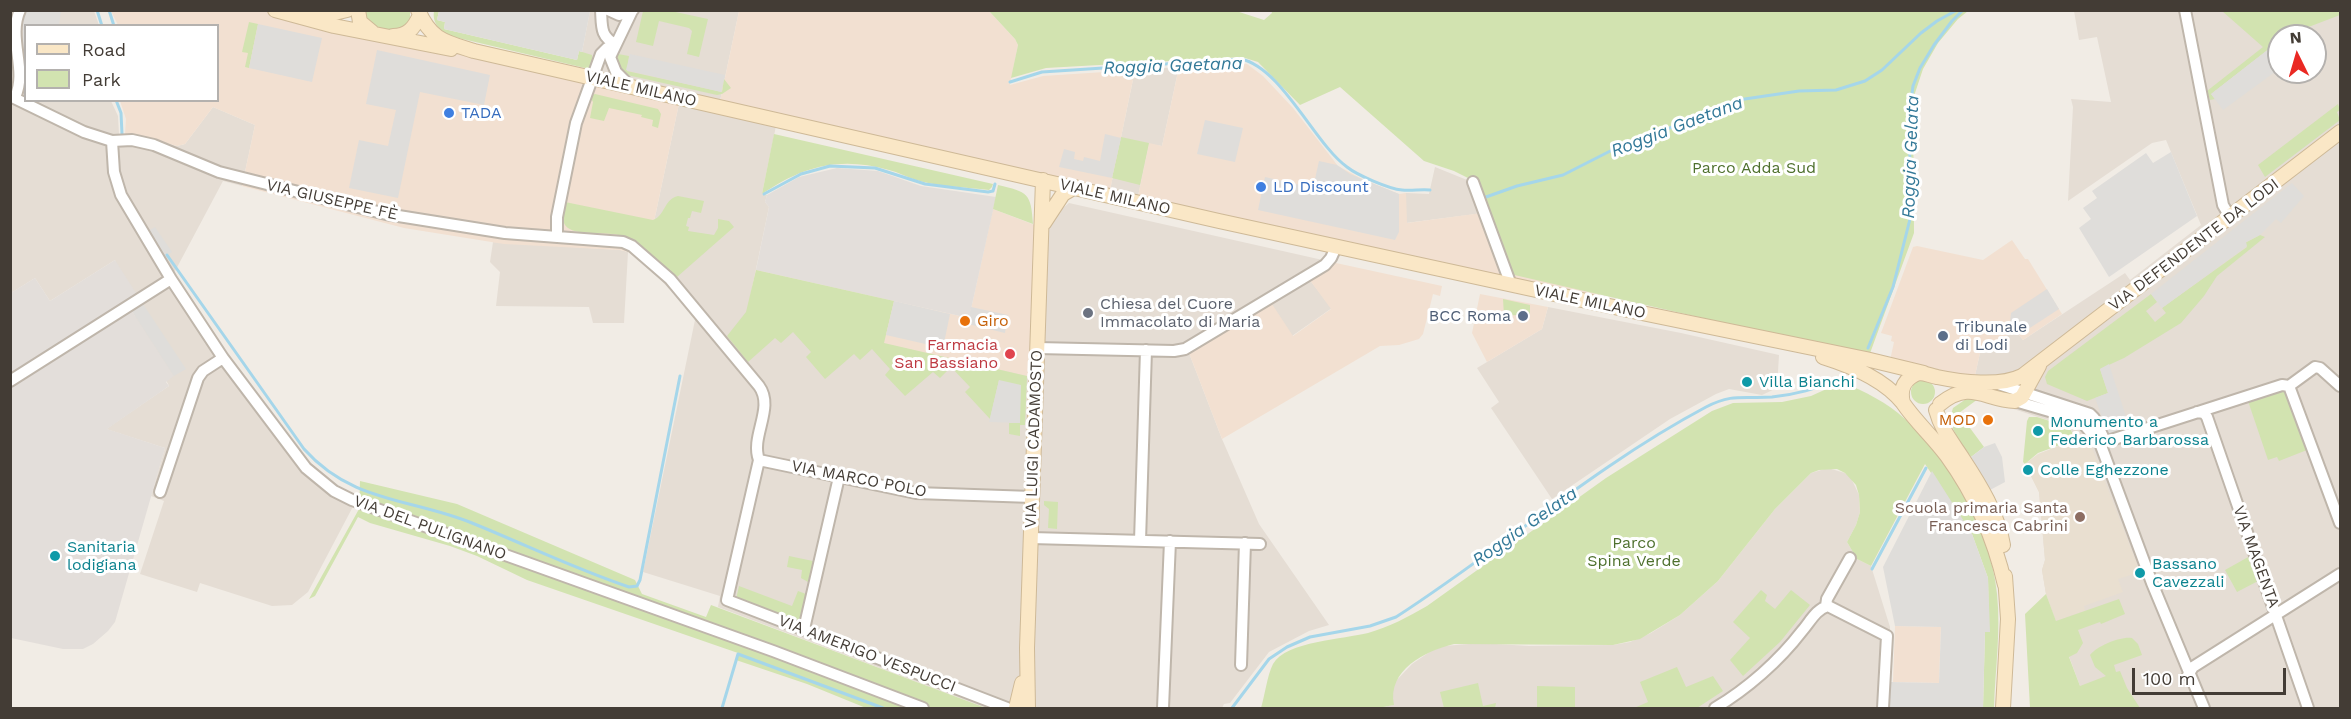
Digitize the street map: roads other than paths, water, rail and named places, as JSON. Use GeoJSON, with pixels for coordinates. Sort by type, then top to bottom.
{"type":"FeatureCollection","features":[{"type":"Feature","properties":{"kind":"street"},"geometry":{"type":"LineString","coordinates":[[13,96],[19,83],[15,31],[20,10]]}},
{"type":"Feature","properties":{"kind":"street","name":"VIALE MILANO"},"geometry":{"type":"LineString","coordinates":[[275,10],[334,26],[437,47],[474,51],[1511,285],[1866,359],[1929,375],[1995,382]]}},
{"type":"Feature","properties":{"kind":"street","name":"VIALE MILANO"},"geometry":{"type":"LineString","coordinates":[[291,14],[318,16],[347,10]]}},
{"type":"Feature","properties":{"kind":"street"},"geometry":{"type":"LineString","coordinates":[[358,10],[360,22],[372,32]]}},
{"type":"Feature","properties":{"kind":"street"},"geometry":{"type":"LineString","coordinates":[[601,10],[604,35],[607,40],[616,44]]}},
{"type":"Feature","properties":{"kind":"street"},"geometry":{"type":"LineString","coordinates":[[608,10],[619,15],[632,11]]}},
{"type":"Feature","properties":{"kind":"street"},"geometry":{"type":"LineString","coordinates":[[2185,10],[2223,206],[2230,217]]}},
{"type":"Feature","properties":{"kind":"street"},"geometry":{"type":"LineString","coordinates":[[631,87],[618,75],[610,54],[632,11]]}},
{"type":"Feature","properties":{"kind":"street","name":"VIALE MILANO"},"geometry":{"type":"LineString","coordinates":[[391,36],[402,35],[410,31],[420,12]]}},
{"type":"Feature","properties":{"kind":"street","name":"VIALE MILANO"},"geometry":{"type":"LineString","coordinates":[[420,12],[427,28],[438,38],[474,51]]}},
{"type":"Feature","properties":{"kind":"street"},"geometry":{"type":"LineString","coordinates":[[558,237],[557,217],[576,123],[603,52],[616,44]]}},
{"type":"Feature","properties":{"kind":"street","name":"VIA GIUSEPPE FÈ"},"geometry":{"type":"LineString","coordinates":[[25,102],[84,132],[112,141],[132,140],[154,145],[219,172],[386,214],[467,228],[627,244],[676,286],[763,391],[765,405],[756,447],[759,460],[727,600]]}},
{"type":"Feature","properties":{"kind":"street","name":"VIA DEFENDENTE DA LODI"},"geometry":{"type":"LineString","coordinates":[[2047,358],[2340,132]]}},
{"type":"Feature","properties":{"kind":"street","name":"VIA DEL PULIGNANO"},"geometry":{"type":"LineString","coordinates":[[112,141],[114,172],[121,195],[171,279],[223,358],[306,468],[334,491],[352,500],[773,651],[923,708]]}},
{"type":"Feature","properties":{"kind":"street","name":"VIA LUIGI CADAMOSTO"},"geometry":{"type":"LineString","coordinates":[[1028,708],[1027,648],[1043,180]]}},
{"type":"Feature","properties":{"kind":"street"},"geometry":{"type":"LineString","coordinates":[[1473,182],[1511,285]]}},
{"type":"Feature","properties":{"kind":"street","name":"VIA LUIGI CADAMOSTO"},"geometry":{"type":"LineString","coordinates":[[1042,229],[1063,194],[1075,188]]}},
{"type":"Feature","properties":{"kind":"street"},"geometry":{"type":"LineString","coordinates":[[1037,348],[1180,351],[1191,347],[1325,265],[1336,247]]}},
{"type":"Feature","properties":{"kind":"street"},"geometry":{"type":"LineString","coordinates":[[10,381],[171,279]]}},
{"type":"Feature","properties":{"kind":"street","name":"VIALE MILANO"},"geometry":{"type":"LineString","coordinates":[[1758,337],[1862,371],[1892,390],[1947,456],[1977,503],[1992,538],[2005,585]]}},
{"type":"Feature","properties":{"kind":"street"},"geometry":{"type":"LineString","coordinates":[[1140,541],[1146,351]]}},
{"type":"Feature","properties":{"kind":"street"},"geometry":{"type":"LineString","coordinates":[[160,492],[198,378],[203,371],[223,358]]}},
{"type":"Feature","properties":{"kind":"street"},"geometry":{"type":"LineString","coordinates":[[2020,397],[2047,358]]}},
{"type":"Feature","properties":{"kind":"street"},"geometry":{"type":"LineString","coordinates":[[1995,382],[2016,379],[2047,358]]}},
{"type":"Feature","properties":{"kind":"street"},"geometry":{"type":"LineString","coordinates":[[2106,446],[2197,412],[2282,385],[2289,386],[2310,369],[2317,367],[2340,386]]}},
{"type":"Feature","properties":{"kind":"street"},"geometry":{"type":"LineString","coordinates":[[2035,374],[2034,389],[2041,398]]}},
{"type":"Feature","properties":{"kind":"street"},"geometry":{"type":"LineString","coordinates":[[2002,708],[2008,619],[2002,540],[1994,515],[1972,473],[1942,429],[1938,407],[1943,390],[1929,375],[1914,375],[1905,382],[1902,392],[1907,407],[1921,415],[1938,407],[1953,395],[1973,391],[2041,398],[2090,414],[2106,446],[2152,583],[2188,675],[2204,708]]}},
{"type":"Feature","properties":{"kind":"street"},"geometry":{"type":"LineString","coordinates":[[1995,382],[2020,397],[2080,420],[2106,446]]}},
{"type":"Feature","properties":{"kind":"street"},"geometry":{"type":"LineString","coordinates":[[2289,386],[2335,500],[2340,523]]}},
{"type":"Feature","properties":{"kind":"street","name":"VIA MAGENTA"},"geometry":{"type":"LineString","coordinates":[[2197,412],[2204,413],[2207,417],[2308,708]]}},
{"type":"Feature","properties":{"kind":"street","name":"VIA MARCO POLO"},"geometry":{"type":"LineString","coordinates":[[759,460],[916,493],[1032,496]]}},
{"type":"Feature","properties":{"kind":"street"},"geometry":{"type":"LineString","coordinates":[[804,629],[839,477]]}},
{"type":"Feature","properties":{"kind":"street"},"geometry":{"type":"LineString","coordinates":[[1031,538],[1260,544]]}},
{"type":"Feature","properties":{"kind":"street"},"geometry":{"type":"LineString","coordinates":[[1163,708],[1170,541]]}},
{"type":"Feature","properties":{"kind":"street"},"geometry":{"type":"LineString","coordinates":[[1241,665],[1245,543]]}},
{"type":"Feature","properties":{"kind":"street"},"geometry":{"type":"LineString","coordinates":[[1826,606],[1827,599],[1850,558]]}},
{"type":"Feature","properties":{"kind":"street"},"geometry":{"type":"LineString","coordinates":[[2188,675],[2193,667],[2340,574]]}},
{"type":"Feature","properties":{"kind":"street","name":"VIA AMERIGO VESPUCCI"},"geometry":{"type":"LineString","coordinates":[[727,600],[1006,708]]}},
{"type":"Feature","properties":{"kind":"street"},"geometry":{"type":"LineString","coordinates":[[1715,708],[1762,672],[1800,634],[1819,609],[1831,606],[1887,636],[1883,708]]}},
{"type":"Feature","properties":{"kind":"street","name":"VIA LUIGI CADAMOSTO"},"geometry":{"type":"LineString","coordinates":[[1016,708],[1027,648]]}},
{"type":"Feature","properties":{"kind":"waterway"},"geometry":{"type":"LineString","coordinates":[[97,10],[101,24]]}},
{"type":"Feature","properties":{"kind":"waterway"},"geometry":{"type":"LineString","coordinates":[[109,10],[113,24]]}},
{"type":"Feature","properties":{"kind":"waterway","name":"Roggia Gaetana"},"geometry":{"type":"LineString","coordinates":[[1486,197],[1517,186],[1563,175],[1626,143],[1660,132],[1738,100],[1799,91],[1836,90],[1865,81],[1882,70],[1921,33],[1957,10]]}},
{"type":"Feature","properties":{"kind":"waterway","name":"Roggia Gelata"},"geometry":{"type":"LineString","coordinates":[[1868,348],[1893,287],[1911,215],[1909,118],[1913,86],[1920,68],[1934,45],[1963,10]]}},
{"type":"Feature","properties":{"kind":"waterway","name":"Roggia Gaetana"},"geometry":{"type":"LineString","coordinates":[[1010,82],[1042,72],[1241,59],[1256,65],[1270,76],[1322,141],[1347,167],[1373,181],[1396,189],[1430,190]]}},
{"type":"Feature","properties":{"kind":"waterway"},"geometry":{"type":"LineString","coordinates":[[117,102],[121,113],[122,134]]}},
{"type":"Feature","properties":{"kind":"waterway","name":"Roggia Gaetana"},"geometry":{"type":"LineString","coordinates":[[764,194],[801,174],[830,166],[875,168],[925,184],[988,192],[993,191],[995,184]]}},
{"type":"Feature","properties":{"kind":"waterway"},"geometry":{"type":"LineString","coordinates":[[167,255],[304,449],[322,467],[362,490],[472,523],[629,587],[637,586],[640,580],[680,376]]}},
{"type":"Feature","properties":{"kind":"waterway","name":"Roggia Gelata"},"geometry":{"type":"LineString","coordinates":[[1232,708],[1269,659],[1287,647],[1310,637],[1370,626],[1396,617],[1625,455],[1706,407],[1731,398],[1772,397],[1797,393],[1837,378]]}},
{"type":"Feature","properties":{"kind":"waterway"},"geometry":{"type":"LineString","coordinates":[[1872,569],[1926,468]]}},
{"type":"Feature","properties":{"kind":"waterway"},"geometry":{"type":"LineString","coordinates":[[722,708],[738,654],[883,708]]}},
{"type":"Feature","properties":{"kind":"place","name":"TADA"},"geometry":{"type":"Point","coordinates":[449,113]}},
{"type":"Feature","properties":{"kind":"place","name":"LD Discount"},"geometry":{"type":"Point","coordinates":[1261,187]}},
{"type":"Feature","properties":{"kind":"place","name":"Chiesa del Cuore Immacolato di Maria"},"geometry":{"type":"Point","coordinates":[1088,313]}},
{"type":"Feature","properties":{"kind":"place","name":"BCC Roma"},"geometry":{"type":"Point","coordinates":[1523,316]}},
{"type":"Feature","properties":{"kind":"place","name":"Giro"},"geometry":{"type":"Point","coordinates":[965,321]}},
{"type":"Feature","properties":{"kind":"place","name":"Tribunale di Lodi"},"geometry":{"type":"Point","coordinates":[1943,336]}},
{"type":"Feature","properties":{"kind":"place","name":"Farmacia San Bassiano"},"geometry":{"type":"Point","coordinates":[1010,354]}},
{"type":"Feature","properties":{"kind":"place","name":"Villa Bianchi"},"geometry":{"type":"Point","coordinates":[1747,382]}},
{"type":"Feature","properties":{"kind":"place","name":"MOD"},"geometry":{"type":"Point","coordinates":[1988,420]}},
{"type":"Feature","properties":{"kind":"place","name":"Monumento a Federico Barbarossa"},"geometry":{"type":"Point","coordinates":[2038,431]}},
{"type":"Feature","properties":{"kind":"place","name":"Colle Eghezzone"},"geometry":{"type":"Point","coordinates":[2028,470]}},
{"type":"Feature","properties":{"kind":"place","name":"Scuola primaria Santa Francesca Cabrini"},"geometry":{"type":"Point","coordinates":[2080,517]}},
{"type":"Feature","properties":{"kind":"place","name":"Sanitaria lodigiana"},"geometry":{"type":"Point","coordinates":[55,556]}},
{"type":"Feature","properties":{"kind":"place","name":"Bassano Cavezzali"},"geometry":{"type":"Point","coordinates":[2140,573]}},
{"type":"Feature","properties":{"kind":"park label","name":"Parco Adda Sud"},"geometry":{"type":"Point","coordinates":[1754,168]}},
{"type":"Feature","properties":{"kind":"park label","name":"Parco Spina Verde"},"geometry":{"type":"Point","coordinates":[1634,552]}}]}
